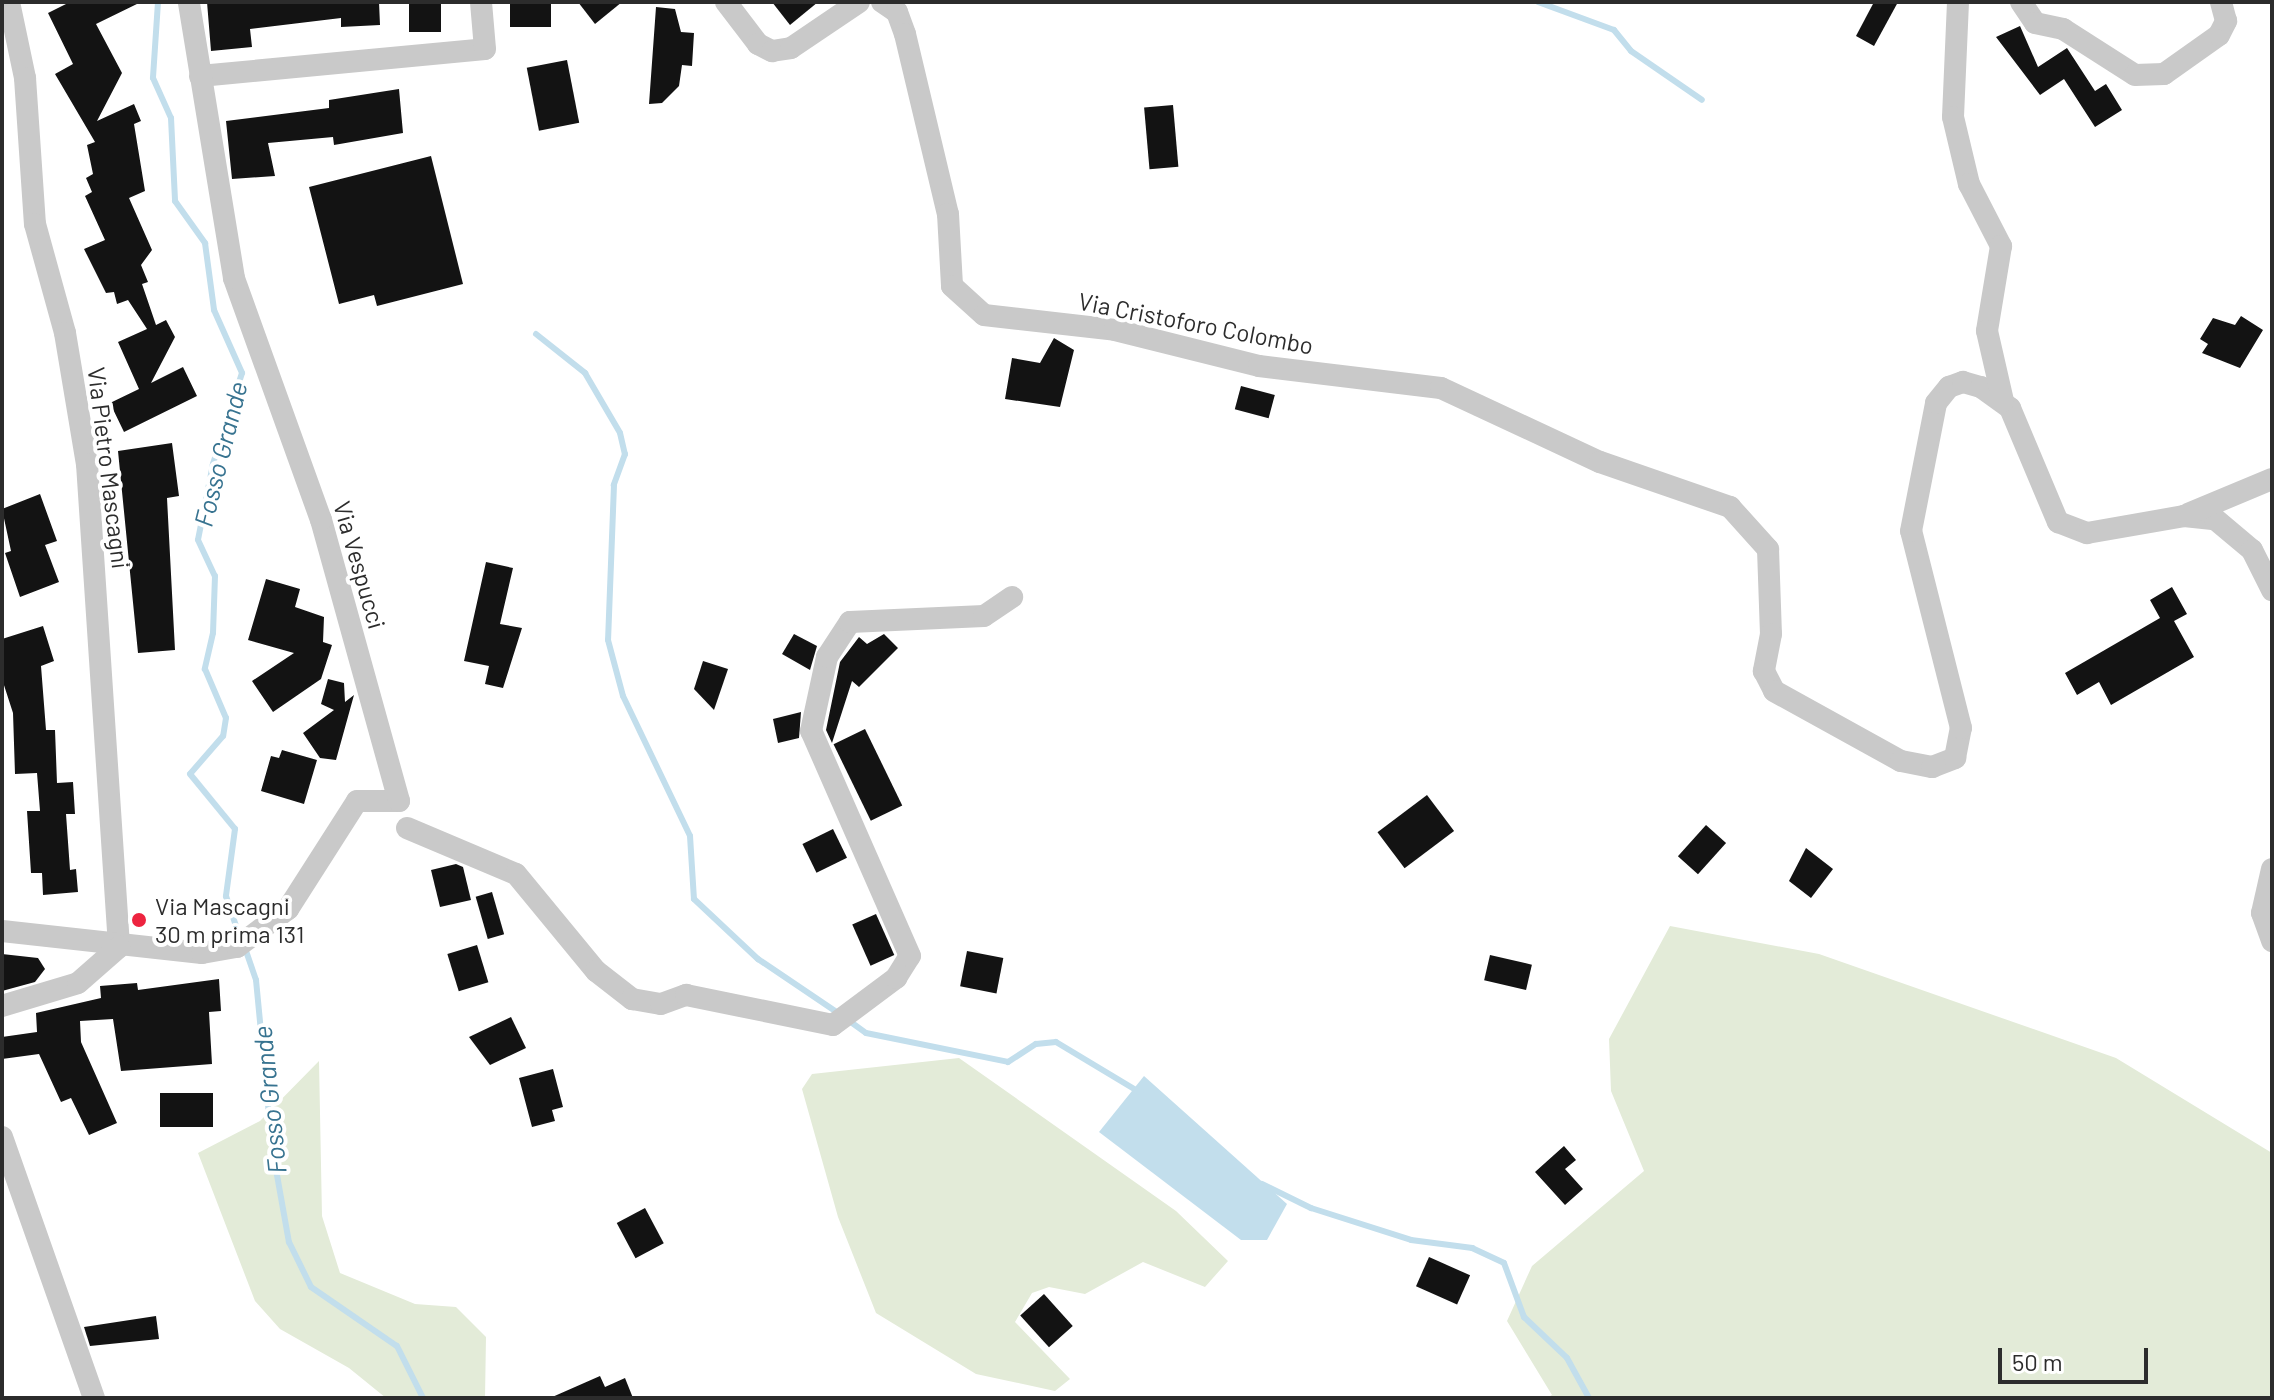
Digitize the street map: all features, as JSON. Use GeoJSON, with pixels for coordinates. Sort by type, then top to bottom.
{"type":"FeatureCollection","features":[{"type":"Feature","properties":{"kind":"street","name":"Via Pietro Mascagni"},"geometry":{"type":"LineString","coordinates":[[9,2],[25,78],[35,224],[65,333],[87,464],[119,947]]}},
{"type":"Feature","properties":{"kind":"street","name":"Via Vespucci"},"geometry":{"type":"LineString","coordinates":[[119,947],[202,953],[255,938],[288,909],[357,801],[399,801],[321,520],[234,278],[189,2]]}},
{"type":"Feature","properties":{"kind":"street"},"geometry":{"type":"LineString","coordinates":[[200,76],[485,49],[481,2]]}},
{"type":"Feature","properties":{"kind":"street"},"geometry":{"type":"LineString","coordinates":[[726,2],[758,44],[772,51],[791,48],[859,2]]}},
{"type":"Feature","properties":{"kind":"street","name":"Via Cristoforo Colombo"},"geometry":{"type":"LineString","coordinates":[[882,2],[897,12],[905,34],[948,214],[952,286],[984,315],[1115,330],[1259,366],[1441,388],[1600,462],[1730,507],[1768,549],[1771,634],[1764,671],[1774,691],[1901,761],[1932,767],[1955,758],[1961,728],[1911,531],[1936,403],[1949,387],[1963,382],[2003,401]]}},
{"type":"Feature","properties":{"kind":"street"},"geometry":{"type":"LineString","coordinates":[[1958,2],[1953,117],[1969,184],[2001,246],[1987,331],[2003,401],[2030,445],[2058,522],[2087,533],[2184,516],[2272,479]]}},
{"type":"Feature","properties":{"kind":"street"},"geometry":{"type":"LineString","coordinates":[[2021,2],[2035,23],[2063,29],[2135,75],[2164,74],[2219,35],[2226,21],[2221,2]]}},
{"type":"Feature","properties":{"kind":"street"},"geometry":{"type":"LineString","coordinates":[[2184,516],[2215,519],[2237,533],[2272,590]]}},
{"type":"Feature","properties":{"kind":"street"},"geometry":{"type":"LineString","coordinates":[[407,828],[516,874],[596,971],[632,999],[661,1004],[686,995],[833,1025],[896,978],[910,956],[811,731],[827,657],[850,622],[984,616],[1012,597]]}},
{"type":"Feature","properties":{"kind":"street"},"geometry":{"type":"LineString","coordinates":[[2272,869],[2262,913],[2272,941]]}},
{"type":"Feature","properties":{"kind":"street"},"geometry":{"type":"LineString","coordinates":[[2,931],[119,947]]}},
{"type":"Feature","properties":{"kind":"street"},"geometry":{"type":"LineString","coordinates":[[2,1006],[78,983],[119,947]]}},
{"type":"Feature","properties":{"kind":"street"},"geometry":{"type":"LineString","coordinates":[[2,1137],[94,1398]]}},
{"type":"Feature","properties":{"kind":"green space"},"geometry":{"type":"Polygon","coordinates":[[[1670,926],[1819,954],[2116,1058],[2272,1153],[2272,1398],[1546,1398],[1552,1395],[1507,1321],[1532,1266],[1644,1171],[1611,1091],[1609,1039],[1670,926]]]}},
{"type":"Feature","properties":{"kind":"green space"},"geometry":{"type":"Polygon","coordinates":[[[959,1058],[1176,1211],[1228,1261],[1205,1287],[1143,1262],[1085,1294],[1049,1287],[1032,1293],[1015,1322],[1070,1379],[1055,1391],[976,1374],[876,1313],[838,1217],[802,1089],[812,1074],[959,1058]]]}},
{"type":"Feature","properties":{"kind":"green space"},"geometry":{"type":"Polygon","coordinates":[[[319,1061],[322,1216],[340,1273],[415,1304],[456,1307],[486,1337],[485,1398],[386,1398],[349,1368],[280,1329],[255,1301],[198,1153],[260,1121],[319,1061]]]}},
{"type":"Feature","properties":{"kind":"water"},"geometry":{"type":"Polygon","coordinates":[[[1144,1076],[1287,1204],[1267,1240],[1241,1240],[1099,1132],[1144,1076]]]}},
{"type":"Feature","properties":{"kind":"building"},"geometry":{"type":"Polygon","coordinates":[[[70,2],[141,2],[96,24],[122,73],[97,121],[134,104],[141,121],[134,124],[145,191],[129,198],[152,250],[141,265],[148,282],[142,284],[156,325],[166,320],[175,337],[151,383],[183,367],[197,396],[124,432],[110,403],[139,389],[118,342],[147,329],[128,300],[117,304],[114,292],[106,293],[84,249],[105,240],[85,196],[92,192],[86,178],[93,174],[87,145],[95,142],[55,74],[73,64],[48,13],[70,2]]]}},
{"type":"Feature","properties":{"kind":"building"},"geometry":{"type":"Polygon","coordinates":[[[207,2],[379,2],[380,25],[341,27],[341,18],[250,29],[252,47],[211,51],[207,2]]]}},
{"type":"Feature","properties":{"kind":"building"},"geometry":{"type":"Polygon","coordinates":[[[409,2],[441,2],[441,32],[409,32],[409,2]]]}},
{"type":"Feature","properties":{"kind":"building"},"geometry":{"type":"Polygon","coordinates":[[[510,2],[551,2],[551,27],[510,27],[510,2]]]}},
{"type":"Feature","properties":{"kind":"building"},"geometry":{"type":"Polygon","coordinates":[[[578,2],[622,2],[595,24],[578,2]]]}},
{"type":"Feature","properties":{"kind":"building"},"geometry":{"type":"Polygon","coordinates":[[[772,2],[818,2],[790,25],[772,2]]]}},
{"type":"Feature","properties":{"kind":"building"},"geometry":{"type":"Polygon","coordinates":[[[1874,2],[1898,2],[1874,46],[1856,36],[1874,2]]]}},
{"type":"Feature","properties":{"kind":"building"},"geometry":{"type":"Polygon","coordinates":[[[656,7],[675,9],[681,32],[694,33],[692,66],[682,65],[679,86],[662,103],[649,104],[656,7]]]}},
{"type":"Feature","properties":{"kind":"building"},"geometry":{"type":"Polygon","coordinates":[[[2020,26],[2038,67],[2067,48],[2095,91],[2106,84],[2122,110],[2095,127],[2064,79],[2040,95],[1996,37],[2020,26]]]}},
{"type":"Feature","properties":{"kind":"building"},"geometry":{"type":"Polygon","coordinates":[[[567,60],[579,123],[539,131],[527,68],[567,60]]]}},
{"type":"Feature","properties":{"kind":"building"},"geometry":{"type":"Polygon","coordinates":[[[399,89],[403,133],[334,145],[333,137],[268,143],[275,176],[232,179],[226,121],[329,108],[329,100],[399,89]]]}},
{"type":"Feature","properties":{"kind":"building"},"geometry":{"type":"Polygon","coordinates":[[[1173,105],[1178,167],[1150,169],[1144,108],[1173,105]]]}},
{"type":"Feature","properties":{"kind":"building"},"geometry":{"type":"Polygon","coordinates":[[[431,156],[463,284],[377,306],[374,295],[339,304],[309,187],[431,156]]]}},
{"type":"Feature","properties":{"kind":"building"},"geometry":{"type":"Polygon","coordinates":[[[2241,316],[2263,330],[2240,368],[2202,353],[2208,344],[2200,339],[2213,318],[2235,325],[2241,316]]]}},
{"type":"Feature","properties":{"kind":"building"},"geometry":{"type":"Polygon","coordinates":[[[1054,338],[1074,350],[1060,407],[1005,399],[1012,358],[1040,363],[1054,338]]]}},
{"type":"Feature","properties":{"kind":"building"},"geometry":{"type":"Polygon","coordinates":[[[1241,386],[1275,395],[1269,418],[1235,409],[1241,386]]]}},
{"type":"Feature","properties":{"kind":"building"},"geometry":{"type":"Polygon","coordinates":[[[172,443],[179,496],[167,498],[175,650],[138,653],[118,451],[172,443]]]}},
{"type":"Feature","properties":{"kind":"building"},"geometry":{"type":"Polygon","coordinates":[[[40,494],[57,541],[45,545],[59,582],[20,597],[5,553],[11,551],[2,509],[40,494]]]}},
{"type":"Feature","properties":{"kind":"building"},"geometry":{"type":"Polygon","coordinates":[[[486,562],[513,568],[500,624],[522,628],[503,688],[485,684],[489,666],[464,661],[486,562]]]}},
{"type":"Feature","properties":{"kind":"building"},"geometry":{"type":"Polygon","coordinates":[[[266,579],[300,589],[295,607],[324,617],[323,642],[332,645],[321,679],[273,712],[252,681],[294,653],[248,640],[266,579]]]}},
{"type":"Feature","properties":{"kind":"building"},"geometry":{"type":"Polygon","coordinates":[[[2172,587],[2187,614],[2174,621],[2194,657],[2111,705],[2099,682],[2077,695],[2065,673],[2160,618],[2150,600],[2172,587]]]}},
{"type":"Feature","properties":{"kind":"building"},"geometry":{"type":"Polygon","coordinates":[[[43,626],[54,661],[41,666],[46,730],[55,730],[57,783],[73,782],[75,814],[66,814],[70,870],[76,869],[78,892],[43,895],[42,873],[31,873],[27,811],[40,811],[37,773],[15,774],[13,713],[2,679],[2,639],[43,626]]]}},
{"type":"Feature","properties":{"kind":"building"},"geometry":{"type":"Polygon","coordinates":[[[794,634],[817,646],[810,670],[782,654],[794,634]]]}},
{"type":"Feature","properties":{"kind":"building"},"geometry":{"type":"Polygon","coordinates":[[[884,634],[898,648],[859,687],[852,681],[832,743],[826,730],[840,662],[859,637],[867,644],[884,634]]]}},
{"type":"Feature","properties":{"kind":"building"},"geometry":{"type":"Polygon","coordinates":[[[703,661],[728,669],[714,710],[694,689],[703,661]]]}},
{"type":"Feature","properties":{"kind":"building"},"geometry":{"type":"Polygon","coordinates":[[[328,679],[344,683],[345,702],[354,695],[336,760],[320,758],[303,733],[334,710],[321,704],[328,679]]]}},
{"type":"Feature","properties":{"kind":"building"},"geometry":{"type":"Polygon","coordinates":[[[801,712],[799,738],[778,743],[773,719],[801,712]]]}},
{"type":"Feature","properties":{"kind":"building"},"geometry":{"type":"Polygon","coordinates":[[[865,729],[902,805],[871,821],[834,744],[865,729]]]}},
{"type":"Feature","properties":{"kind":"building"},"geometry":{"type":"Polygon","coordinates":[[[282,750],[317,760],[304,804],[261,791],[271,756],[279,758],[282,750]]]}},
{"type":"Feature","properties":{"kind":"building"},"geometry":{"type":"Polygon","coordinates":[[[1427,795],[1454,831],[1405,868],[1377,832],[1427,795]]]}},
{"type":"Feature","properties":{"kind":"building"},"geometry":{"type":"Polygon","coordinates":[[[1706,825],[1726,843],[1698,874],[1678,856],[1706,825]]]}},
{"type":"Feature","properties":{"kind":"building"},"geometry":{"type":"Polygon","coordinates":[[[833,829],[847,858],[816,873],[802,844],[833,829]]]}},
{"type":"Feature","properties":{"kind":"building"},"geometry":{"type":"Polygon","coordinates":[[[1806,848],[1833,869],[1811,898],[1789,881],[1806,848]]]}},
{"type":"Feature","properties":{"kind":"building"},"geometry":{"type":"Polygon","coordinates":[[[456,864],[463,867],[471,900],[440,907],[431,870],[456,864]]]}},
{"type":"Feature","properties":{"kind":"building"},"geometry":{"type":"Polygon","coordinates":[[[492,892],[504,934],[488,939],[476,897],[492,892]]]}},
{"type":"Feature","properties":{"kind":"building"},"geometry":{"type":"Polygon","coordinates":[[[876,914],[894,955],[871,966],[852,925],[876,914]]]}},
{"type":"Feature","properties":{"kind":"building"},"geometry":{"type":"Polygon","coordinates":[[[477,945],[488,982],[459,991],[447,954],[477,945]]]}},
{"type":"Feature","properties":{"kind":"building"},"geometry":{"type":"Polygon","coordinates":[[[967,951],[1003,958],[996,993],[960,986],[967,951]]]}},
{"type":"Feature","properties":{"kind":"building"},"geometry":{"type":"Polygon","coordinates":[[[2,954],[38,958],[45,969],[35,982],[2,991],[2,954]]]}},
{"type":"Feature","properties":{"kind":"building"},"geometry":{"type":"Polygon","coordinates":[[[1490,955],[1532,965],[1526,990],[1484,980],[1490,955]]]}},
{"type":"Feature","properties":{"kind":"building"},"geometry":{"type":"Polygon","coordinates":[[[219,979],[221,1011],[209,1012],[212,1064],[121,1071],[113,1019],[80,1021],[81,1042],[117,1123],[89,1135],[71,1098],[61,1102],[39,1054],[2,1059],[2,1037],[37,1032],[36,1013],[101,998],[100,986],[137,983],[138,990],[219,979]]]}},
{"type":"Feature","properties":{"kind":"building"},"geometry":{"type":"Polygon","coordinates":[[[511,1017],[526,1048],[490,1065],[469,1037],[511,1017]]]}},
{"type":"Feature","properties":{"kind":"building"},"geometry":{"type":"Polygon","coordinates":[[[553,1069],[563,1107],[552,1110],[555,1121],[532,1127],[519,1078],[553,1069]]]}},
{"type":"Feature","properties":{"kind":"building"},"geometry":{"type":"Polygon","coordinates":[[[160,1093],[213,1093],[213,1127],[160,1127],[160,1093]]]}},
{"type":"Feature","properties":{"kind":"building"},"geometry":{"type":"Polygon","coordinates":[[[1564,1146],[1576,1160],[1565,1169],[1583,1189],[1565,1205],[1535,1172],[1564,1146]]]}},
{"type":"Feature","properties":{"kind":"building"},"geometry":{"type":"Polygon","coordinates":[[[645,1208],[664,1243],[636,1258],[617,1223],[645,1208]]]}},
{"type":"Feature","properties":{"kind":"building"},"geometry":{"type":"Polygon","coordinates":[[[1429,1257],[1470,1275],[1457,1305],[1416,1286],[1429,1257]]]}},
{"type":"Feature","properties":{"kind":"building"},"geometry":{"type":"Polygon","coordinates":[[[1044,1294],[1073,1326],[1049,1347],[1020,1315],[1044,1294]]]}},
{"type":"Feature","properties":{"kind":"building"},"geometry":{"type":"Polygon","coordinates":[[[156,1316],[159,1339],[90,1346],[84,1327],[156,1316]]]}},
{"type":"Feature","properties":{"kind":"building"},"geometry":{"type":"Polygon","coordinates":[[[600,1376],[605,1387],[625,1378],[633,1398],[550,1398],[600,1376]]]}},
{"type":"Feature","properties":{"kind":"waterway","name":"Fosso Grande"},"geometry":{"type":"LineString","coordinates":[[158,2],[153,78],[171,118],[175,201],[205,243],[214,310],[242,373],[213,464],[198,540],[215,576],[213,633],[205,669],[226,718],[223,736],[190,774],[235,829],[226,896],[240,938]]}},
{"type":"Feature","properties":{"kind":"waterway"},"geometry":{"type":"LineString","coordinates":[[1538,2],[1614,30],[1631,51],[1702,100]]}},
{"type":"Feature","properties":{"kind":"waterway"},"geometry":{"type":"LineString","coordinates":[[536,334],[585,373],[620,433],[625,454],[614,485],[608,640],[623,696],[690,836],[694,899],[758,959],[838,1013]]}},
{"type":"Feature","properties":{"kind":"waterway","name":"Fosso Grande"},"geometry":{"type":"LineString","coordinates":[[245,948],[256,980],[272,1147],[289,1242],[311,1287],[397,1346],[423,1398]]}},
{"type":"Feature","properties":{"kind":"waterway"},"geometry":{"type":"LineString","coordinates":[[848,1020],[866,1033],[1008,1062],[1036,1044],[1056,1042],[1141,1093]]}},
{"type":"Feature","properties":{"kind":"waterway"},"geometry":{"type":"LineString","coordinates":[[1262,1184],[1311,1208],[1411,1240],[1472,1248],[1504,1263],[1524,1317],[1567,1358],[1589,1398]]}},
{"type":"Feature","properties":{"kind":"place","name":"Via Mascagni 30 m prima 131"},"geometry":{"type":"Point","coordinates":[139,920]}}]}
